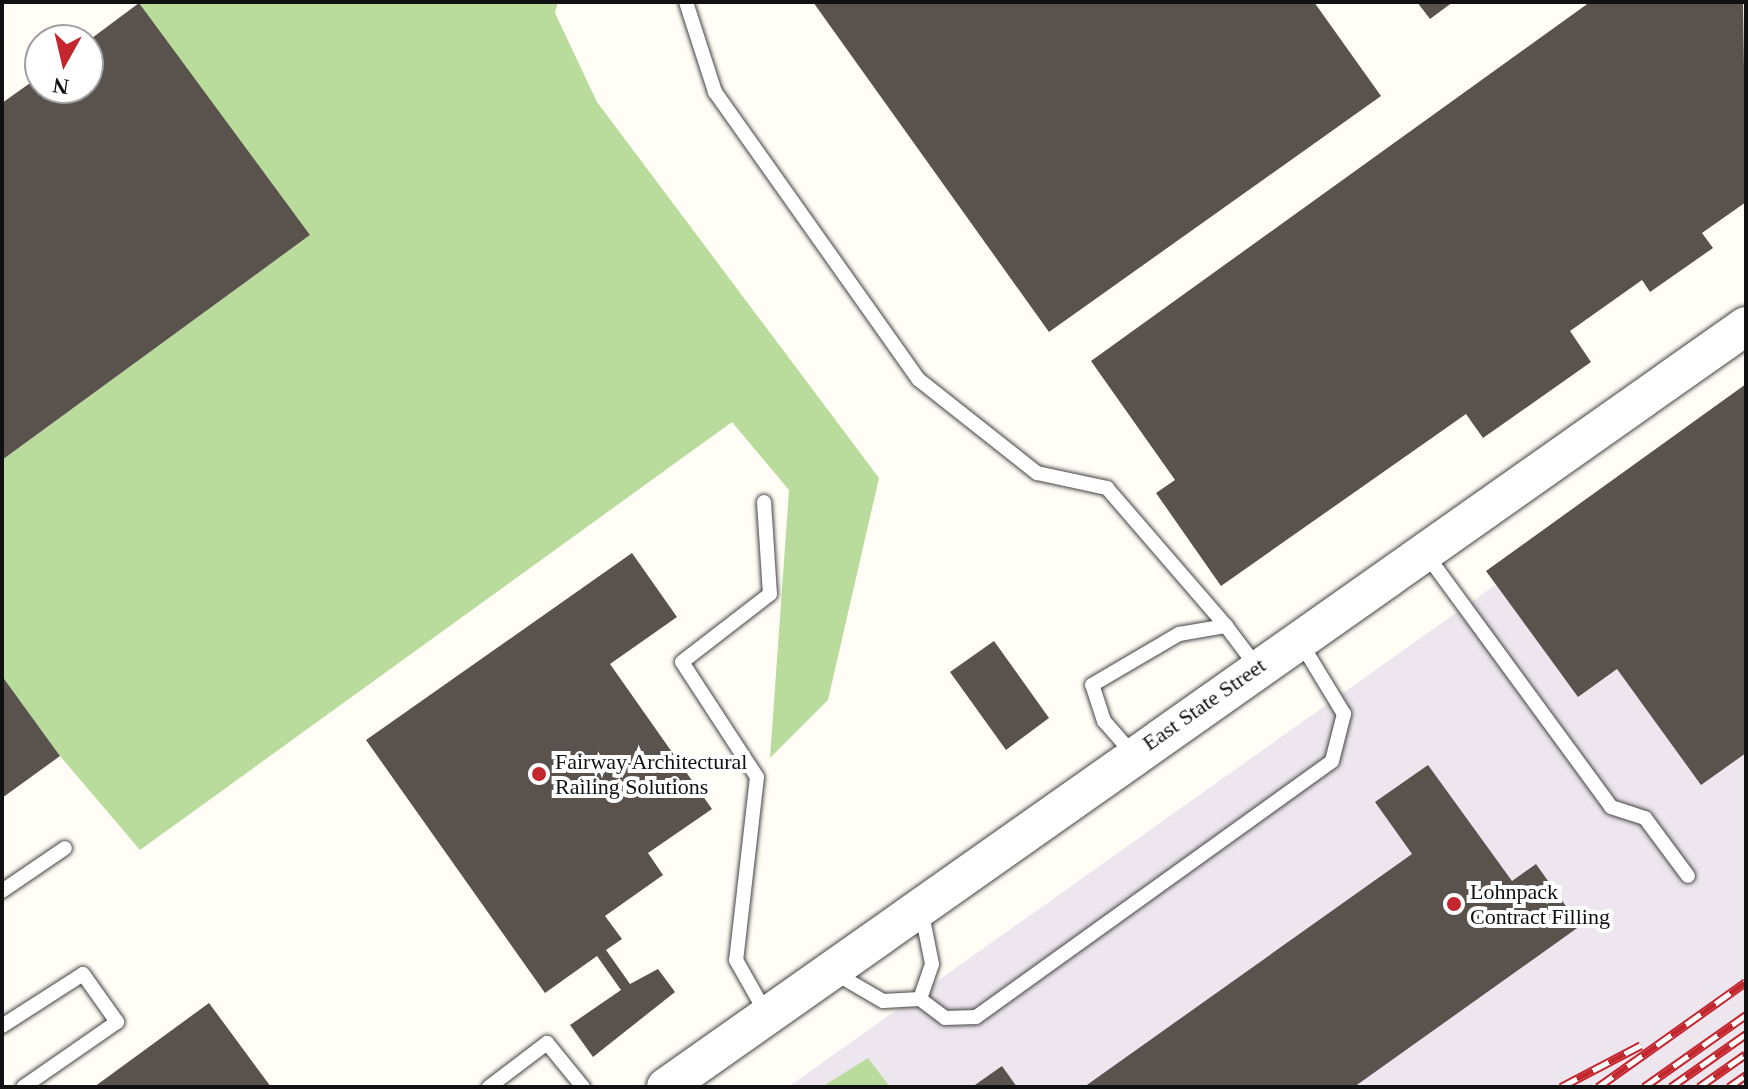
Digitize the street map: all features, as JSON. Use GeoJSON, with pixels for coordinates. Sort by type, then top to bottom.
{"type":"FeatureCollection","features":[{"type":"Feature","properties":{"kind":"street","name":"East State Street"},"geometry":{"type":"LineString","coordinates":[[679,1083],[829,970],[1746,326]]}},
{"type":"Feature","properties":{"kind":"lane"},"geometry":{"type":"LineString","coordinates":[[686,2],[715,92],[918,379],[1037,473],[1107,488],[1226,626],[1257,667]]}},
{"type":"Feature","properties":{"kind":"lane"},"geometry":{"type":"LineString","coordinates":[[764,502],[770,594],[682,662],[757,777],[736,960],[767,1015]]}},
{"type":"Feature","properties":{"kind":"lane"},"geometry":{"type":"LineString","coordinates":[[1423,550],[1611,807],[1645,818],[1688,876]]}},
{"type":"Feature","properties":{"kind":"lane"},"geometry":{"type":"LineString","coordinates":[[1134,754],[1104,721],[1092,685],[1179,634],[1226,626]]}},
{"type":"Feature","properties":{"kind":"lane"},"geometry":{"type":"LineString","coordinates":[[829,970],[883,1001],[920,999],[945,1018],[976,1017],[1332,761],[1344,714],[1298,638]]}},
{"type":"Feature","properties":{"kind":"lane"},"geometry":{"type":"LineString","coordinates":[[2,891],[65,848]]}},
{"type":"Feature","properties":{"kind":"lane"},"geometry":{"type":"LineString","coordinates":[[920,999],[932,964],[921,905]]}},
{"type":"Feature","properties":{"kind":"lane"},"geometry":{"type":"LineString","coordinates":[[2,1026],[83,974],[117,1022],[23,1087]]}},
{"type":"Feature","properties":{"kind":"lane"},"geometry":{"type":"LineString","coordinates":[[489,1087],[547,1043],[583,1087]]}},
{"type":"Feature","properties":{"kind":"shaded area"},"geometry":{"type":"Polygon","coordinates":[[[1746,407],[1746,1087],[788,1087],[1746,407]]]}},
{"type":"Feature","properties":{"kind":"green space"},"geometry":{"type":"Polygon","coordinates":[[[137,2],[558,2],[555,13],[597,102],[879,478],[828,700],[770,758],[789,490],[732,422],[140,850],[60,756],[2,676],[2,460],[310,235],[137,2]]]}},
{"type":"Feature","properties":{"kind":"green space"},"geometry":{"type":"Polygon","coordinates":[[[868,1058],[890,1087],[822,1087],[868,1058]]]}},
{"type":"Feature","properties":{"kind":"building"},"geometry":{"type":"Polygon","coordinates":[[[813,2],[1314,2],[1381,96],[1049,332],[813,2]]]}},
{"type":"Feature","properties":{"kind":"building"},"geometry":{"type":"Polygon","coordinates":[[[1417,2],[1453,2],[1430,19],[1417,2]]]}},
{"type":"Feature","properties":{"kind":"building"},"geometry":{"type":"Polygon","coordinates":[[[1590,2],[1743,2],[1746,202],[1702,233],[1713,248],[1650,292],[1642,280],[1570,331],[1591,362],[1483,438],[1466,414],[1221,586],[1156,493],[1175,480],[1091,361],[1590,2]]]}},
{"type":"Feature","properties":{"kind":"building"},"geometry":{"type":"Polygon","coordinates":[[[139,3],[310,235],[2,460],[2,103],[24,87],[24,104],[104,104],[104,29],[139,3]]]}},
{"type":"Feature","properties":{"kind":"building"},"geometry":{"type":"Polygon","coordinates":[[[1746,384],[1746,753],[1701,785],[1617,669],[1578,697],[1486,571],[1746,384]]]}},
{"type":"Feature","properties":{"kind":"building","name":"Fairway Architectural Railing Solutions"},"geometry":{"type":"Polygon","coordinates":[[[632,553],[677,617],[610,664],[712,809],[648,853],[663,875],[605,916],[622,939],[606,950],[630,984],[658,969],[675,992],[593,1057],[570,1025],[621,990],[597,956],[545,993],[366,740],[632,553]]]}},
{"type":"Feature","properties":{"kind":"building"},"geometry":{"type":"Polygon","coordinates":[[[994,641],[1049,718],[1006,750],[950,672],[994,641]]]}},
{"type":"Feature","properties":{"kind":"building"},"geometry":{"type":"Polygon","coordinates":[[[2,676],[60,756],[2,798],[2,676]]]}},
{"type":"Feature","properties":{"kind":"building","name":"Lohnpack Contract Filling"},"geometry":{"type":"Polygon","coordinates":[[[1428,765],[1512,881],[1536,864],[1580,926],[1354,1087],[1084,1087],[1412,854],[1375,802],[1428,765]]]}},
{"type":"Feature","properties":{"kind":"building"},"geometry":{"type":"Polygon","coordinates":[[[209,1003],[271,1087],[94,1087],[209,1003]]]}},
{"type":"Feature","properties":{"kind":"building"},"geometry":{"type":"Polygon","coordinates":[[[1002,1066],[1017,1087],[972,1087],[1002,1066]]]}},
{"type":"Feature","properties":{"kind":"railway"},"geometry":{"type":"LineString","coordinates":[[1598,1087],[1746,982]]}},
{"type":"Feature","properties":{"kind":"railway"},"geometry":{"type":"LineString","coordinates":[[1644,1087],[1746,1015]]}},
{"type":"Feature","properties":{"kind":"railway"},"geometry":{"type":"LineString","coordinates":[[1671,1087],[1746,1034]]}},
{"type":"Feature","properties":{"kind":"railway"},"geometry":{"type":"LineString","coordinates":[[1561,1087],[1641,1045]]}},
{"type":"Feature","properties":{"kind":"railway"},"geometry":{"type":"LineString","coordinates":[[1699,1087],[1746,1054]]}},
{"type":"Feature","properties":{"kind":"railway"},"geometry":{"type":"LineString","coordinates":[[1729,1087],[1746,1075]]}},
{"type":"Feature","properties":{"kind":"place","name":"Fairway Architectural Railing Solutions"},"geometry":{"type":"Point","coordinates":[539,774]}},
{"type":"Feature","properties":{"kind":"place","name":"Lohnpack Contract Filling"},"geometry":{"type":"Point","coordinates":[1454,904]}}]}
